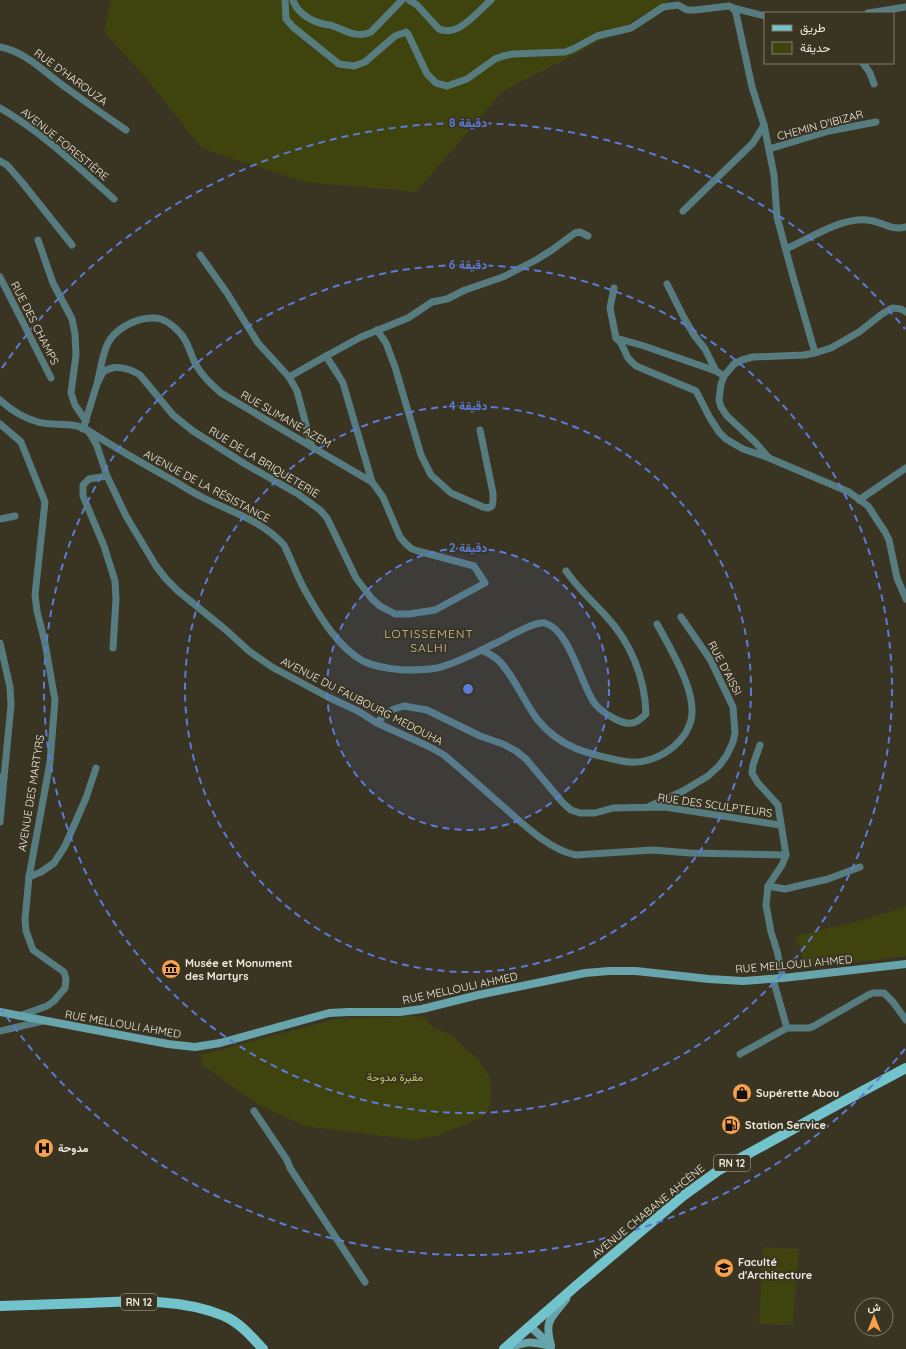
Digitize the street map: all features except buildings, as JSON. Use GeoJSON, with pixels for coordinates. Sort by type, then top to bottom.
{"type":"FeatureCollection","features":[{"type":"Feature","properties":{"kind":"main road","name":"AVENUE CHABANE AHCÈNE"},"geometry":{"type":"LineString","coordinates":[[577,1285],[682,1196],[719,1170],[906,1068]]}},
{"type":"Feature","properties":{"kind":"main road","name":"RN 12"},"geometry":{"type":"LineString","coordinates":[[504,1349],[577,1285]]}},
{"type":"Feature","properties":{"kind":"main road","name":"RN 12"},"geometry":{"type":"LineString","coordinates":[[0,1306],[115,1302],[171,1302],[194,1306],[225,1316],[241,1327],[263,1349]]}},
{"type":"Feature","properties":{"kind":"street"},"geometry":{"type":"LineString","coordinates":[[285,0],[286,18],[304,36],[339,64],[354,66],[365,62],[395,36],[406,32],[427,74],[436,83],[447,86],[467,79],[495,59],[503,56],[513,54],[564,52],[573,49],[597,36],[631,28],[662,7],[678,3],[688,10],[729,6],[764,16]]}},
{"type":"Feature","properties":{"kind":"street"},"geometry":{"type":"LineString","coordinates":[[293,0],[297,10],[315,21],[332,25],[348,32],[366,35],[371,32],[402,0]]}},
{"type":"Feature","properties":{"kind":"street"},"geometry":{"type":"LineString","coordinates":[[409,0],[417,5],[439,29],[444,31],[458,28],[491,0]]}},
{"type":"Feature","properties":{"kind":"street"},"geometry":{"type":"LineString","coordinates":[[874,12],[906,7]]}},
{"type":"Feature","properties":{"kind":"street"},"geometry":{"type":"LineString","coordinates":[[733,8],[736,13],[752,88],[764,125],[774,175],[777,217],[816,353]]}},
{"type":"Feature","properties":{"kind":"street","name":"RUE D'HAROUZA"},"geometry":{"type":"LineString","coordinates":[[0,47],[17,52],[28,59],[66,89],[126,130]]}},
{"type":"Feature","properties":{"kind":"street"},"geometry":{"type":"LineString","coordinates":[[864,64],[870,73],[874,84]]}},
{"type":"Feature","properties":{"kind":"street","name":"AVENUE FORESTIÈRE"},"geometry":{"type":"LineString","coordinates":[[0,108],[35,131],[114,199]]}},
{"type":"Feature","properties":{"kind":"street","name":"CHEMIN D'IBIZAR"},"geometry":{"type":"LineString","coordinates":[[769,149],[829,131],[876,122]]}},
{"type":"Feature","properties":{"kind":"street"},"geometry":{"type":"LineString","coordinates":[[683,211],[754,142],[764,125]]}},
{"type":"Feature","properties":{"kind":"street"},"geometry":{"type":"LineString","coordinates":[[0,161],[7,165],[21,181],[72,245]]}},
{"type":"Feature","properties":{"kind":"street"},"geometry":{"type":"LineString","coordinates":[[786,249],[834,225],[848,221],[867,220],[878,222],[894,228],[906,226]]}},
{"type":"Feature","properties":{"kind":"street"},"geometry":{"type":"LineString","coordinates":[[289,377],[361,337],[408,318],[432,302],[447,299],[465,290],[503,277],[536,260],[575,233],[580,232],[588,236]]}},
{"type":"Feature","properties":{"kind":"street","name":"AVENUE DU FAUBOURG MEDOUHA"},"geometry":{"type":"LineString","coordinates":[[38,240],[53,283],[72,319],[75,334],[76,355],[72,393],[85,426],[91,435],[107,476],[126,516],[156,566],[166,579],[178,591],[249,651],[272,667],[328,697],[358,711],[377,723],[444,755],[529,829],[567,853],[588,855],[653,850],[690,853],[786,856]]}},
{"type":"Feature","properties":{"kind":"street"},"geometry":{"type":"LineString","coordinates":[[200,255],[227,293],[258,343],[289,377],[297,391],[312,448]]}},
{"type":"Feature","properties":{"kind":"street","name":"RUE DES CHAMPS"},"geometry":{"type":"LineString","coordinates":[[0,277],[51,378]]}},
{"type":"Feature","properties":{"kind":"street"},"geometry":{"type":"LineString","coordinates":[[667,284],[694,335],[705,349],[716,371]]}},
{"type":"Feature","properties":{"kind":"street"},"geometry":{"type":"LineString","coordinates":[[614,288],[610,308],[616,338],[621,343],[628,358],[636,366],[696,391],[710,418],[726,439],[743,449],[769,458],[849,492],[868,506],[889,540],[897,578],[906,599]]}},
{"type":"Feature","properties":{"kind":"street"},"geometry":{"type":"LineString","coordinates":[[769,458],[728,416],[719,400],[721,384],[724,376],[734,364],[742,360],[753,358],[816,353],[831,348],[859,332],[892,308],[901,309],[906,312]]}},
{"type":"Feature","properties":{"kind":"street","name":"RUE SLIMANE AZEM"},"geometry":{"type":"LineString","coordinates":[[98,384],[107,346],[112,337],[130,323],[144,318],[161,319],[182,334],[195,363],[209,383],[221,393],[372,482],[383,497],[396,528],[406,544],[412,549],[474,566],[485,583]]}},
{"type":"Feature","properties":{"kind":"street"},"geometry":{"type":"LineString","coordinates":[[377,330],[386,343],[395,367],[421,455],[431,475],[451,493],[488,508],[492,506],[493,494],[480,430]]}},
{"type":"Feature","properties":{"kind":"street"},"geometry":{"type":"LineString","coordinates":[[616,338],[716,371],[724,376]]}},
{"type":"Feature","properties":{"kind":"street"},"geometry":{"type":"LineString","coordinates":[[326,356],[342,383],[372,482]]}},
{"type":"Feature","properties":{"kind":"street","name":"RUE DE LA BRIQUETERIE"},"geometry":{"type":"LineString","coordinates":[[85,426],[103,372],[107,369],[113,368],[124,368],[133,371],[140,375],[173,415],[192,431],[245,464],[298,494],[320,510],[327,518],[356,578],[372,599],[388,611],[395,614],[408,614],[434,610],[485,583]]}},
{"type":"Feature","properties":{"kind":"street"},"geometry":{"type":"LineString","coordinates":[[0,400],[14,411],[37,422],[50,425],[72,424],[85,426]]}},
{"type":"Feature","properties":{"kind":"street","name":"AVENUE DES MARTYRS"},"geometry":{"type":"LineString","coordinates":[[0,424],[21,442],[45,502],[35,595],[55,700],[50,762],[29,877],[25,919],[26,931],[33,950],[64,972],[66,979],[65,988],[51,1004],[18,1016]]}},
{"type":"Feature","properties":{"kind":"street","name":"AVENUE DE LA RÉSISTANCE"},"geometry":{"type":"LineString","coordinates":[[85,426],[114,447],[163,476],[215,504],[245,517],[269,531],[278,539],[286,550],[306,593],[333,633],[345,647],[363,661],[390,669],[426,670],[444,666],[536,624],[545,623],[557,632],[570,649],[596,705],[606,714],[625,724],[634,723],[646,714],[646,705],[636,662],[626,643],[606,616],[590,600],[566,571]]}},
{"type":"Feature","properties":{"kind":"street"},"geometry":{"type":"LineString","coordinates":[[859,500],[906,468]]}},
{"type":"Feature","properties":{"kind":"street"},"geometry":{"type":"LineString","coordinates":[[107,476],[89,479],[83,484],[83,496],[104,546],[115,581],[116,599],[113,648]]}},
{"type":"Feature","properties":{"kind":"street"},"geometry":{"type":"LineString","coordinates":[[0,519],[15,516]]}},
{"type":"Feature","properties":{"kind":"street","name":"RUE D'AISSI"},"geometry":{"type":"LineString","coordinates":[[646,808],[683,791],[708,776],[719,766],[728,754],[734,737],[735,722],[733,707],[710,659],[681,617]]}},
{"type":"Feature","properties":{"kind":"street"},"geometry":{"type":"LineString","coordinates":[[481,650],[498,659],[506,669],[537,719],[562,741],[591,755],[627,762],[647,762],[663,754],[681,740],[691,720],[692,704],[689,690],[678,664],[657,624]]}},
{"type":"Feature","properties":{"kind":"street"},"geometry":{"type":"LineString","coordinates":[[0,643],[10,687],[11,705],[2,778],[0,822]]}},
{"type":"Feature","properties":{"kind":"street","name":"RUE DES SCULPTEURS"},"geometry":{"type":"LineString","coordinates":[[377,723],[387,713],[404,706],[428,710],[480,736],[516,751],[526,759],[563,803],[571,810],[589,813],[613,808],[665,807],[780,825]]}},
{"type":"Feature","properties":{"kind":"street"},"geometry":{"type":"LineString","coordinates":[[760,745],[753,765],[752,773],[758,783],[778,805],[786,856],[782,865],[768,886],[766,905],[771,932],[783,978]]}},
{"type":"Feature","properties":{"kind":"street"},"geometry":{"type":"LineString","coordinates":[[29,877],[51,866],[65,846],[86,798],[96,768]]}},
{"type":"Feature","properties":{"kind":"street"},"geometry":{"type":"LineString","coordinates":[[768,886],[785,889],[828,879],[860,867]]}},
{"type":"Feature","properties":{"kind":"street","name":"RUE MELLOULI AHMED"},"geometry":{"type":"LineString","coordinates":[[0,1012],[168,1044],[195,1047],[220,1043],[329,1013],[400,1012],[422,1009],[478,995],[585,973],[636,971],[743,981],[906,964]]}},
{"type":"Feature","properties":{"kind":"street"},"geometry":{"type":"LineString","coordinates":[[773,979],[787,1028]]}},
{"type":"Feature","properties":{"kind":"street"},"geometry":{"type":"LineString","coordinates":[[740,1054],[787,1028],[809,1028],[868,995],[879,992],[884,993],[893,1002],[906,1020]]}},
{"type":"Feature","properties":{"kind":"street"},"geometry":{"type":"LineString","coordinates":[[0,1031],[44,1021]]}},
{"type":"Feature","properties":{"kind":"street"},"geometry":{"type":"LineString","coordinates":[[254,1111],[288,1160],[290,1168],[365,1282]]}},
{"type":"Feature","properties":{"kind":"street"},"geometry":{"type":"LineString","coordinates":[[553,1348],[548,1336],[548,1322],[577,1285]]}},
{"type":"Feature","properties":{"kind":"street"},"geometry":{"type":"LineString","coordinates":[[530,1326],[553,1348]]}},
{"type":"Feature","properties":{"kind":"street"},"geometry":{"type":"LineString","coordinates":[[504,1349],[526,1341],[535,1342],[553,1348]]}},
{"type":"Feature","properties":{"kind":"green space"},"geometry":{"type":"Polygon","coordinates":[[[111,0],[669,0],[576,54],[503,91],[416,192],[304,182],[201,148],[148,80],[104,32],[111,0]]]}},
{"type":"Feature","properties":{"kind":"green space"},"geometry":{"type":"Polygon","coordinates":[[[906,906],[906,956],[807,968],[795,936],[865,919],[906,906]]]}},
{"type":"Feature","properties":{"kind":"green space","name":"مقبرة مدوحة"},"geometry":{"type":"Polygon","coordinates":[[[411,1016],[424,1017],[433,1028],[452,1035],[477,1058],[490,1078],[492,1097],[488,1112],[482,1117],[440,1135],[415,1140],[305,1126],[261,1106],[202,1065],[201,1055],[336,1019],[411,1016]]]}},
{"type":"Feature","properties":{"kind":"green space"},"geometry":{"type":"Polygon","coordinates":[[[763,1247],[799,1249],[793,1325],[759,1324],[763,1247]]]}},
{"type":"Feature","properties":{"kind":"place","name":"Musée et Monument des Martyrs"},"geometry":{"type":"Point","coordinates":[171,969]}},
{"type":"Feature","properties":{"kind":"place","name":"Supérette Abou"},"geometry":{"type":"Point","coordinates":[742,1093]}},
{"type":"Feature","properties":{"kind":"place","name":"Station Service"},"geometry":{"type":"Point","coordinates":[731,1125]}},
{"type":"Feature","properties":{"kind":"place","name":"مدوحة"},"geometry":{"type":"Point","coordinates":[44,1148]}},
{"type":"Feature","properties":{"kind":"place","name":"Faculté d'Architecture"},"geometry":{"type":"Point","coordinates":[724,1268]}},
{"type":"Feature","properties":{"kind":"district","name":"LOTISSEMENT SALHI"},"geometry":{"type":"Point","coordinates":[429,640]}}]}
